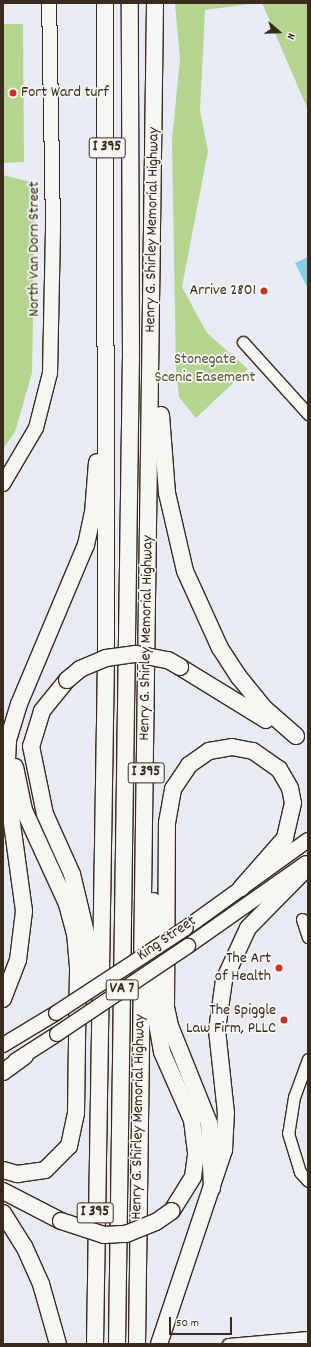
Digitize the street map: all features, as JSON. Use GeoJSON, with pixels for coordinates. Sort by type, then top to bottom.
{"type":"FeatureCollection","features":[{"type":"Feature","properties":{"kind":"highway","name":"I 395"},"geometry":{"type":"LineString","coordinates":[[95,1344],[97,1081],[106,658],[107,293],[105,3]]}},
{"type":"Feature","properties":{"kind":"highway"},"geometry":{"type":"LineString","coordinates":[[117,1344],[131,358],[130,3]]}},
{"type":"Feature","properties":{"kind":"highway","name":"Henry G. Shirley Memorial Highway"},"geometry":{"type":"LineString","coordinates":[[137,1344],[154,202],[155,3]]}},
{"type":"Feature","properties":{"kind":"highway"},"geometry":{"type":"LineString","coordinates":[[154,202],[162,447],[177,541],[185,571],[220,648],[252,695],[302,739]]}},
{"type":"Feature","properties":{"kind":"highway"},"geometry":{"type":"LineString","coordinates":[[3,999],[18,960],[24,925],[5,768],[8,740],[19,704],[77,570],[93,513],[107,293]]}},
{"type":"Feature","properties":{"kind":"highway"},"geometry":{"type":"LineString","coordinates":[[97,1081],[87,937],[72,874],[45,814],[31,746],[42,711],[67,680],[80,669],[114,657],[136,654],[168,660],[302,739]]}},
{"type":"Feature","properties":{"kind":"highway"},"geometry":{"type":"LineString","coordinates":[[3,1170],[17,1174],[45,1170],[69,1146],[76,1113],[78,967],[75,934],[67,904],[24,810],[17,783],[14,736],[19,704]]}},
{"type":"Feature","properties":{"kind":"highway"},"geometry":{"type":"LineString","coordinates":[[212,1188],[209,1123],[175,1040],[166,1007],[167,823],[173,789],[189,765],[209,751],[232,747],[253,751],[279,769],[290,788],[293,803],[285,838],[241,888]]}},
{"type":"Feature","properties":{"kind":"highway"},"geometry":{"type":"LineString","coordinates":[[3,1191],[61,1221],[104,1234],[126,1234],[156,1222],[172,1211],[193,1177],[196,1155],[192,1120],[162,1052],[153,1000],[154,926],[146,780]]}},
{"type":"Feature","properties":{"kind":"highway"},"geometry":{"type":"LineString","coordinates":[[159,1344],[224,1150],[226,1113],[217,1030],[224,980],[248,928],[308,867]]}},
{"type":"Feature","properties":{"kind":"highway"},"geometry":{"type":"LineString","coordinates":[[3,1072],[25,1056]]}},
{"type":"Feature","properties":{"kind":"highway"},"geometry":{"type":"LineString","coordinates":[[3,1213],[24,1246],[41,1284],[58,1344]]}},
{"type":"Feature","properties":{"kind":"main road","name":"North Van Dorn Street"},"geometry":{"type":"LineString","coordinates":[[3,484],[36,428],[50,374],[52,226],[49,3]]}},
{"type":"Feature","properties":{"kind":"main road","name":"King Street"},"geometry":{"type":"LineString","coordinates":[[3,1045],[56,1013],[186,928],[308,840]]}},
{"type":"Feature","properties":{"kind":"main road","name":"King Street"},"geometry":{"type":"LineString","coordinates":[[3,1067],[25,1056],[188,946],[308,862]]}},
{"type":"Feature","properties":{"kind":"street"},"geometry":{"type":"LineString","coordinates":[[243,342],[308,414]]}},
{"type":"Feature","properties":{"kind":"street"},"geometry":{"type":"LineString","coordinates":[[302,919],[308,936]]}},
{"type":"Feature","properties":{"kind":"street"},"geometry":{"type":"LineString","coordinates":[[308,1058],[293,1103],[288,1133],[300,1172],[308,1181]]}},
{"type":"Feature","properties":{"kind":"street"},"geometry":{"type":"LineString","coordinates":[[228,1344],[308,1337]]}},
{"type":"Feature","properties":{"kind":"green space","name":"Stonegate Scenic Easement"},"geometry":{"type":"Polygon","coordinates":[[[175,3],[258,3],[205,10],[200,111],[208,151],[182,287],[207,333],[248,369],[196,418],[179,397],[176,369],[172,140],[180,59],[175,3]]]}},
{"type":"Feature","properties":{"kind":"green space"},"geometry":{"type":"Polygon","coordinates":[[[262,3],[308,3],[308,108],[305,103],[262,3]]]}},
{"type":"Feature","properties":{"kind":"green space","name":"Fort Ward turf"},"geometry":{"type":"Polygon","coordinates":[[[3,24],[23,24],[24,162],[3,163],[3,24]]]}},
{"type":"Feature","properties":{"kind":"green space"},"geometry":{"type":"Polygon","coordinates":[[[3,175],[34,183],[35,208],[32,373],[15,432],[3,449],[3,175]]]}},
{"type":"Feature","properties":{"kind":"water"},"geometry":{"type":"Polygon","coordinates":[[[308,257],[308,289],[295,263],[308,257]]]}},
{"type":"Feature","properties":{"kind":"place","name":"Fort Ward turf"},"geometry":{"type":"Point","coordinates":[13,93]}},
{"type":"Feature","properties":{"kind":"place","name":"Arrive 2801"},"geometry":{"type":"Point","coordinates":[264,291]}},
{"type":"Feature","properties":{"kind":"place","name":"The Art of Health"},"geometry":{"type":"Point","coordinates":[279,968]}},
{"type":"Feature","properties":{"kind":"place","name":"The Spiggle Law Firm, PLLC"},"geometry":{"type":"Point","coordinates":[284,1020]}}]}
